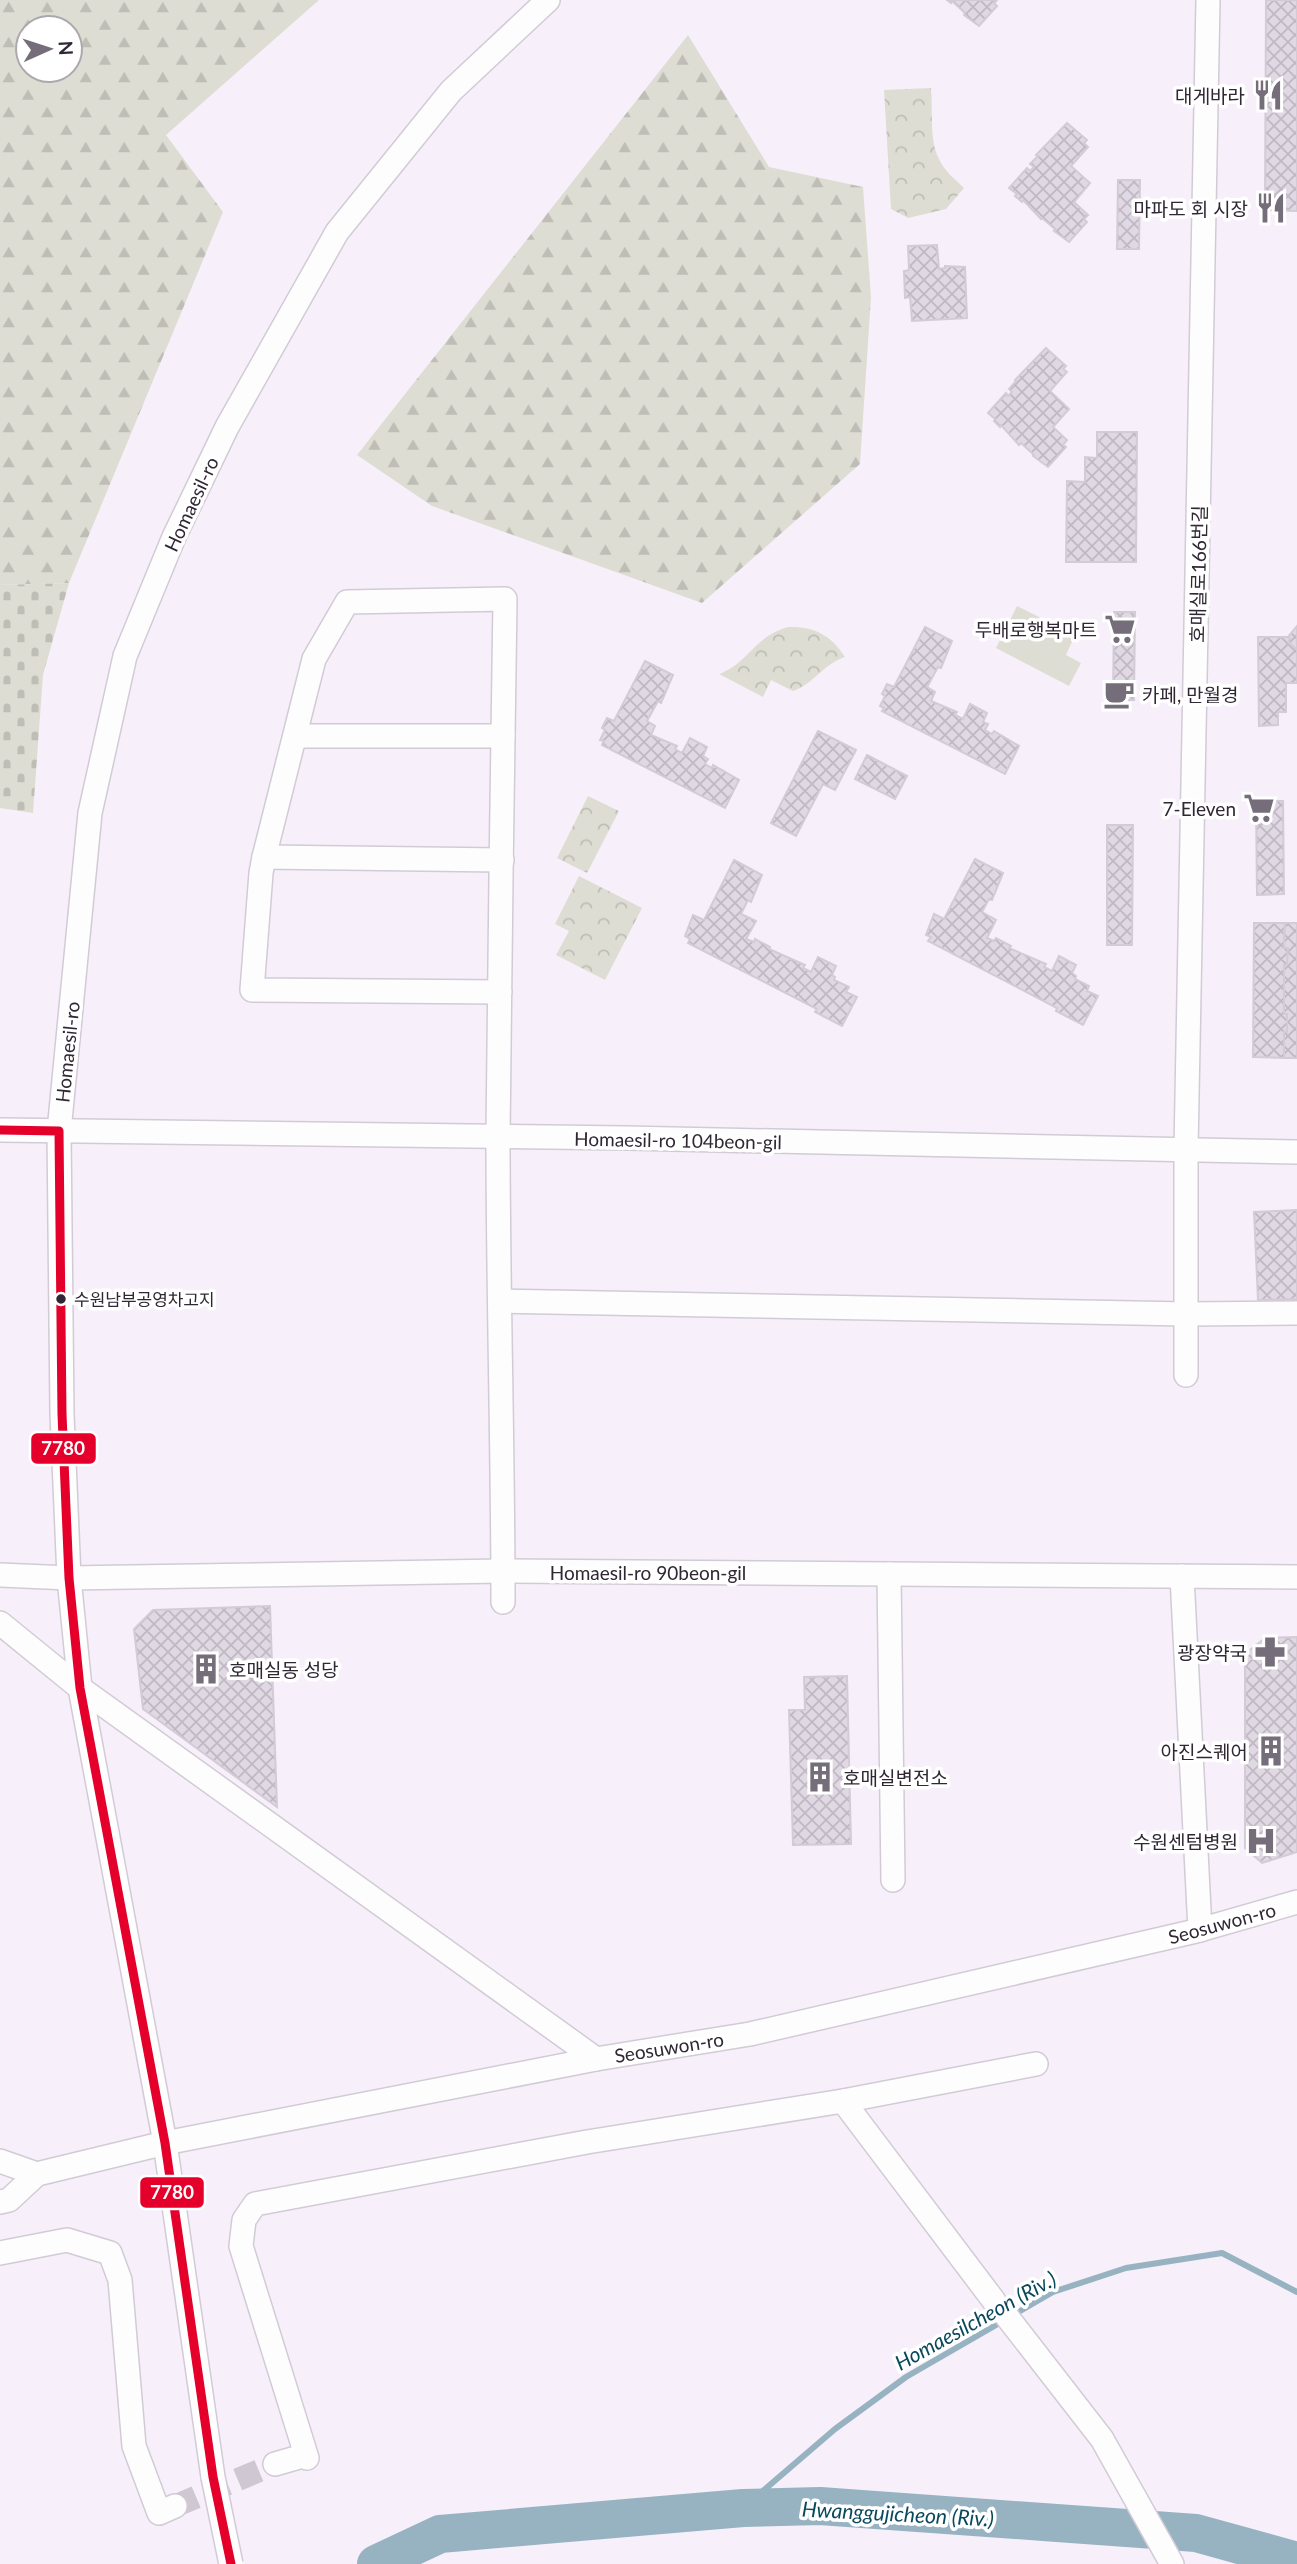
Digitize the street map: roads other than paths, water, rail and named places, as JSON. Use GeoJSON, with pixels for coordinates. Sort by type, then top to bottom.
{"type":"FeatureCollection","features":[{"type":"Feature","properties":{"kind":"street","name":"Homaesil-ro"},"geometry":{"type":"LineString","coordinates":[[231,2564],[213,2477],[165,2143],[80,1689],[69,1578],[62,1414],[59,1131],[90,813],[125,656],[174,537],[227,427],[337,232],[451,91],[548,0]]}},
{"type":"Feature","properties":{"kind":"street","name":"호매실로166번길"},"geometry":{"type":"LineString","coordinates":[[1186,1374],[1186,1149],[1208,0]]}},
{"type":"Feature","properties":{"kind":"street"},"geometry":{"type":"LineString","coordinates":[[500,992],[251,990],[264,857],[314,659],[347,602],[505,599],[502,860],[498,1137],[503,1601]]}},
{"type":"Feature","properties":{"kind":"street"},"geometry":{"type":"LineString","coordinates":[[295,736],[503,736]]}},
{"type":"Feature","properties":{"kind":"street"},"geometry":{"type":"LineString","coordinates":[[264,857],[502,860]]}},
{"type":"Feature","properties":{"kind":"street","name":"Homaesil-ro 104beon-gil"},"geometry":{"type":"LineString","coordinates":[[0,1130],[1297,1152]]}},
{"type":"Feature","properties":{"kind":"street"},"geometry":{"type":"LineString","coordinates":[[500,1301],[1297,1314]]}},
{"type":"Feature","properties":{"kind":"street","name":"Homaesil-ro 90beon-gil"},"geometry":{"type":"LineString","coordinates":[[0,1575],[69,1578],[503,1571],[1297,1577]]}},
{"type":"Feature","properties":{"kind":"street"},"geometry":{"type":"LineString","coordinates":[[889,1574],[893,1880]]}},
{"type":"Feature","properties":{"kind":"street"},"geometry":{"type":"LineString","coordinates":[[1182,1576],[1200,1930]]}},
{"type":"Feature","properties":{"kind":"street"},"geometry":{"type":"LineString","coordinates":[[0,1623],[80,1689],[596,2059]]}},
{"type":"Feature","properties":{"kind":"street","name":"Seosuwon-ro"},"geometry":{"type":"LineString","coordinates":[[0,2202],[9,2200],[37,2174],[165,2143],[596,2059],[750,2034],[1200,1930],[1297,1902]]}},
{"type":"Feature","properties":{"kind":"street"},"geometry":{"type":"LineString","coordinates":[[275,2464],[303,2456],[307,2458],[241,2246],[244,2220],[255,2204],[587,2142],[843,2101],[1036,2064]]}},
{"type":"Feature","properties":{"kind":"street"},"geometry":{"type":"LineString","coordinates":[[843,2101],[1102,2439],[1172,2564]]}},
{"type":"Feature","properties":{"kind":"street"},"geometry":{"type":"LineString","coordinates":[[0,2161],[37,2174]]}},
{"type":"Feature","properties":{"kind":"street"},"geometry":{"type":"LineString","coordinates":[[0,2253],[67,2240],[110,2253],[120,2280],[134,2446],[159,2513],[175,2506]]}},
{"type":"Feature","properties":{"kind":"waterway","name":"Homaesilcheon (Riv.)"},"geometry":{"type":"LineString","coordinates":[[743,2508],[835,2429],[906,2377],[1053,2292],[1126,2268],[1222,2253],[1297,2292]]}},
{"type":"Feature","properties":{"kind":"waterway","name":"Hwanggujicheon (Riv.)"},"geometry":{"type":"LineString","coordinates":[[376,2564],[440,2534],[743,2508],[820,2506],[1196,2533],[1297,2561]]}},
{"type":"Feature","properties":{"kind":"tunnel"},"geometry":{"type":"LineString","coordinates":[[175,2506],[275,2464]]}},
{"type":"Feature","properties":{"kind":"place","name":"대게바라"},"geometry":{"type":"Point","coordinates":[1268,95]}},
{"type":"Feature","properties":{"kind":"place","name":"마파도 회 시장"},"geometry":{"type":"Point","coordinates":[1271,208]}},
{"type":"Feature","properties":{"kind":"place","name":"두배로행복마트"},"geometry":{"type":"Point","coordinates":[1120,629]}},
{"type":"Feature","properties":{"kind":"place","name":"카페, 만월경"},"geometry":{"type":"Point","coordinates":[1119,694]}},
{"type":"Feature","properties":{"kind":"place","name":"7-Eleven"},"geometry":{"type":"Point","coordinates":[1259,808]}},
{"type":"Feature","properties":{"kind":"place","name":"수원남부공영차고지"},"geometry":{"type":"Point","coordinates":[61,1299]}},
{"type":"Feature","properties":{"kind":"place","name":"광장약국"},"geometry":{"type":"Point","coordinates":[1270,1652]}},
{"type":"Feature","properties":{"kind":"place","name":"호매실동 성당"},"geometry":{"type":"Point","coordinates":[206,1669]}},
{"type":"Feature","properties":{"kind":"place","name":"아진스퀘어"},"geometry":{"type":"Point","coordinates":[1271,1751]}},
{"type":"Feature","properties":{"kind":"place","name":"호매실변전소"},"geometry":{"type":"Point","coordinates":[820,1777]}},
{"type":"Feature","properties":{"kind":"place","name":"수원센텀병원"},"geometry":{"type":"Point","coordinates":[1261,1841]}}]}
